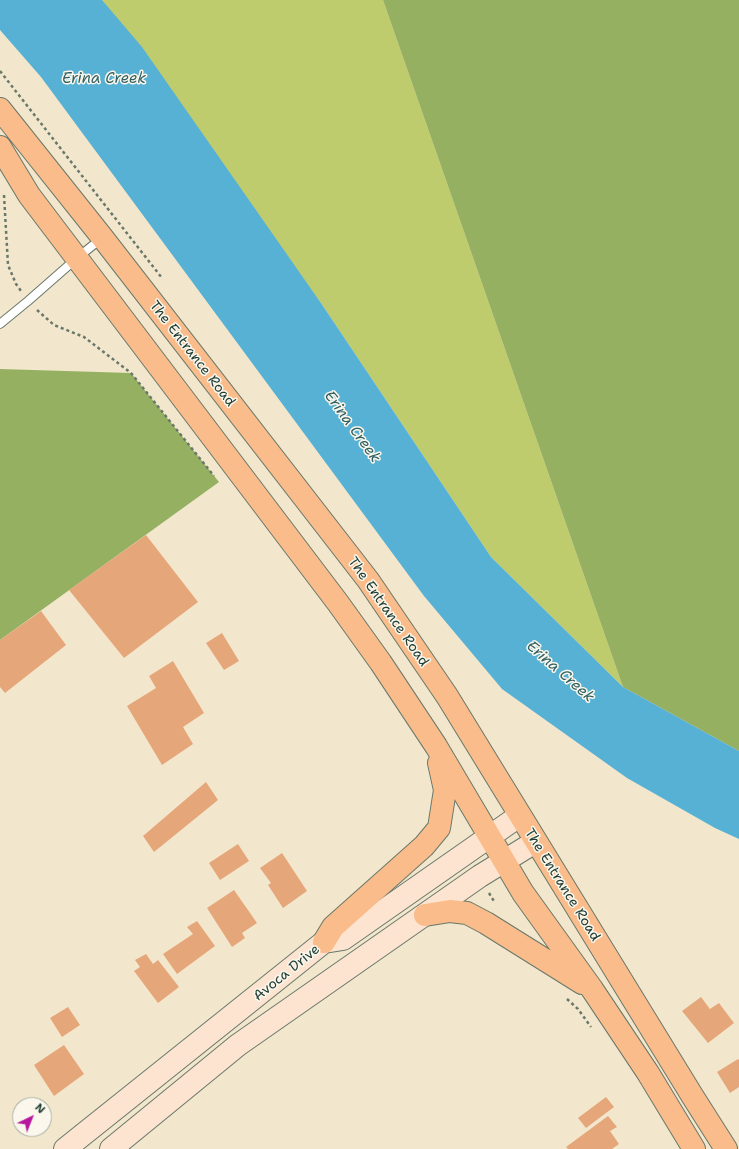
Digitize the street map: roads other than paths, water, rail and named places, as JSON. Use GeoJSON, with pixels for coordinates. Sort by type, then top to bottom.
{"type":"FeatureCollection","features":[{"type":"Feature","properties":{"kind":"highway","name":"The Entrance Road"},"geometry":{"type":"LineString","coordinates":[[0,109],[368,580],[447,696],[535,842],[726,1149]]}},
{"type":"Feature","properties":{"kind":"highway"},"geometry":{"type":"LineString","coordinates":[[0,147],[29,195],[342,609],[381,663],[436,746],[523,893],[592,989],[648,1073],[694,1149]]}},
{"type":"Feature","properties":{"kind":"highway"},"geometry":{"type":"LineString","coordinates":[[324,942],[333,927],[424,846],[440,828],[445,790],[436,746]]}},
{"type":"Feature","properties":{"kind":"highway"},"geometry":{"type":"LineString","coordinates":[[425,914],[450,911],[467,913],[486,923],[592,989]]}},
{"type":"Feature","properties":{"kind":"main road","name":"Avoca Drive"},"geometry":{"type":"LineString","coordinates":[[65,1149],[324,942],[343,939],[519,816]]}},
{"type":"Feature","properties":{"kind":"main road","name":"Avoca Drive"},"geometry":{"type":"LineString","coordinates":[[111,1149],[238,1045],[480,876],[535,842]]}},
{"type":"Feature","properties":{"kind":"lane"},"geometry":{"type":"LineString","coordinates":[[0,324],[102,238]]}},
{"type":"Feature","properties":{"kind":"water","name":"Erina Creek"},"geometry":{"type":"Polygon","coordinates":[[[0,0],[102,0],[142,47],[323,306],[491,557],[623,687],[739,751],[739,839],[715,828],[627,778],[502,689],[424,596],[41,77],[0,30],[0,0]]]}}]}
